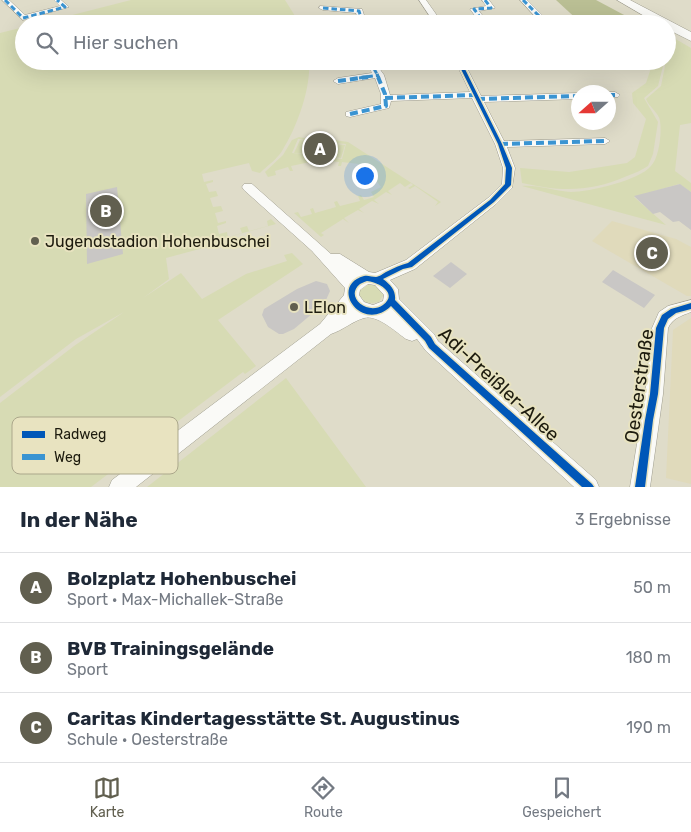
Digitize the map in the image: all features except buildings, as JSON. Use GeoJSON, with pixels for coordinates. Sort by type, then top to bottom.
{"type":"FeatureCollection","features":[{"type":"Feature","properties":{"kind":"highway"},"geometry":{"type":"LineString","coordinates":[[612,0],[641,15]]}},
{"type":"Feature","properties":{"kind":"highway"},"geometry":{"type":"LineString","coordinates":[[622,0],[650,15]]}},
{"type":"Feature","properties":{"kind":"highway"},"geometry":{"type":"LineString","coordinates":[[676,29],[691,37]]}},
{"type":"Feature","properties":{"kind":"highway"},"geometry":{"type":"LineString","coordinates":[[676,34],[691,43]]}},
{"type":"Feature","properties":{"kind":"street"},"geometry":{"type":"LineString","coordinates":[[5,0],[20,15]]}},
{"type":"Feature","properties":{"kind":"street"},"geometry":{"type":"LineString","coordinates":[[34,15],[65,7],[57,0]]}},
{"type":"Feature","properties":{"kind":"street"},"geometry":{"type":"LineString","coordinates":[[422,0],[433,15]]}},
{"type":"Feature","properties":{"kind":"street"},"geometry":{"type":"LineString","coordinates":[[479,15],[496,13],[485,0]]}},
{"type":"Feature","properties":{"kind":"street"},"geometry":{"type":"LineString","coordinates":[[523,0],[538,15]]}},
{"type":"Feature","properties":{"kind":"street"},"geometry":{"type":"LineString","coordinates":[[323,8],[359,11],[360,15]]}},
{"type":"Feature","properties":{"kind":"street"},"geometry":{"type":"LineString","coordinates":[[350,114],[383,108],[386,104],[379,75],[376,70]]}},
{"type":"Feature","properties":{"kind":"street"},"geometry":{"type":"LineString","coordinates":[[178,442],[326,329],[371,311],[383,309],[410,266],[492,201],[508,185],[509,168],[500,144],[463,70]]}},
{"type":"Feature","properties":{"kind":"street"},"geometry":{"type":"LineString","coordinates":[[338,81],[379,75]]}},
{"type":"Feature","properties":{"kind":"street"},"geometry":{"type":"LineString","coordinates":[[385,98],[571,96]]}},
{"type":"Feature","properties":{"kind":"street"},"geometry":{"type":"LineString","coordinates":[[500,144],[605,141]]}},
{"type":"Feature","properties":{"kind":"street","name":"Adi-Preißler-Allee"},"geometry":{"type":"LineString","coordinates":[[248,187],[317,247],[352,292],[356,305],[398,324],[423,343],[432,346]]}},
{"type":"Feature","properties":{"kind":"street","name":"Adi-Preißler-Allee"},"geometry":{"type":"LineString","coordinates":[[317,247],[324,249],[372,279],[384,282],[391,296],[432,346],[589,487]]}},
{"type":"Feature","properties":{"kind":"street"},"geometry":{"type":"LineString","coordinates":[[326,329],[332,319],[345,307],[358,282],[410,266]]}},
{"type":"Feature","properties":{"kind":"street","name":"Oesterstraße"},"geometry":{"type":"LineString","coordinates":[[640,487],[654,394],[660,328],[665,317],[674,311],[691,306]]}},
{"type":"Feature","properties":{"kind":"street"},"geometry":{"type":"LineString","coordinates":[[119,487],[136,474]]}},
{"type":"Feature","properties":{"kind":"shaded area"},"geometry":{"type":"Polygon","coordinates":[[[612,221],[676,239],[691,247],[691,296],[687,296],[592,241],[612,221]]]}},
{"type":"Feature","properties":{"kind":"shaded area"},"geometry":{"type":"Polygon","coordinates":[[[691,318],[691,484],[666,478],[673,330],[691,318]]]}},
{"type":"Feature","properties":{"kind":"green space"},"geometry":{"type":"Polygon","coordinates":[[[131,0],[285,0],[294,15],[72,15],[131,0]]]}},
{"type":"Feature","properties":{"kind":"green space"},"geometry":{"type":"Polygon","coordinates":[[[556,0],[596,0],[624,15],[572,15],[556,0]]]}},
{"type":"Feature","properties":{"kind":"green space"},"geometry":{"type":"Polygon","coordinates":[[[15,29],[15,70],[309,70],[308,84],[302,108],[293,131],[277,157],[260,173],[252,171],[249,163],[202,174],[204,182],[213,180],[213,182],[206,184],[209,192],[216,191],[218,196],[210,198],[213,207],[221,206],[223,211],[215,213],[218,223],[226,221],[226,223],[217,226],[219,234],[227,232],[228,237],[242,233],[240,228],[247,226],[249,231],[268,226],[267,221],[271,219],[276,224],[221,239],[222,243],[166,258],[169,279],[143,298],[181,273],[202,299],[246,274],[287,261],[284,255],[292,253],[303,264],[218,320],[256,366],[245,374],[243,372],[178,421],[178,417],[12,417],[12,474],[108,474],[91,487],[0,487],[0,403],[74,346],[124,312],[76,339],[0,397],[0,33],[15,29]]]}},
{"type":"Feature","properties":{"kind":"green space"},"geometry":{"type":"Polygon","coordinates":[[[676,39],[691,48],[691,123],[680,125],[675,171],[691,183],[691,192],[679,184],[634,197],[666,225],[522,186],[571,192],[590,190],[626,180],[645,171],[651,166],[656,157],[661,126],[658,115],[646,99],[661,86],[664,70],[676,70],[676,39]]]}},
{"type":"Feature","properties":{"kind":"green space"},"geometry":{"type":"Polygon","coordinates":[[[650,70],[662,70],[658,86],[644,98],[658,122],[653,154],[648,166],[636,173],[588,188],[563,189],[522,183],[520,168],[569,172],[627,163],[635,157],[646,119],[633,103],[632,93],[646,83],[650,70]]]}},
{"type":"Feature","properties":{"kind":"green space"},"geometry":{"type":"Polygon","coordinates":[[[299,137],[324,142],[298,139],[292,153],[342,159],[346,144],[334,143],[335,140],[348,142],[441,202],[435,206],[438,202],[415,186],[410,189],[408,188],[413,185],[411,183],[405,187],[400,183],[388,191],[392,195],[386,192],[374,200],[379,204],[372,201],[359,209],[364,213],[358,210],[344,218],[349,223],[343,219],[321,233],[324,235],[321,237],[294,213],[298,212],[301,217],[312,214],[310,209],[313,208],[315,213],[336,207],[334,202],[337,201],[340,206],[360,201],[358,196],[361,195],[364,200],[374,197],[371,192],[381,187],[366,167],[358,168],[359,164],[342,162],[341,166],[338,166],[339,162],[321,160],[319,164],[312,166],[310,162],[291,166],[293,171],[290,171],[288,167],[275,171],[276,175],[268,177],[265,172],[283,155],[292,140],[299,137]]]}},
{"type":"Feature","properties":{"kind":"green space"},"geometry":{"type":"Polygon","coordinates":[[[300,140],[345,145],[341,158],[294,153],[300,140]]]}},
{"type":"Feature","properties":{"kind":"green space"},"geometry":{"type":"Polygon","coordinates":[[[369,284],[377,286],[384,294],[379,302],[367,304],[360,296],[360,290],[369,284]]]}},
{"type":"Feature","properties":{"kind":"green space"},"geometry":{"type":"Polygon","coordinates":[[[286,378],[366,487],[147,487],[164,474],[178,474],[178,463],[286,378]]]}},
{"type":"Feature","properties":{"kind":"marked path"},"geometry":{"type":"LineString","coordinates":[[5,0],[20,15]]}},
{"type":"Feature","properties":{"kind":"marked path"},"geometry":{"type":"LineString","coordinates":[[34,15],[65,7],[57,0]]}},
{"type":"Feature","properties":{"kind":"marked path"},"geometry":{"type":"LineString","coordinates":[[478,15],[474,9],[491,8],[485,0]]}},
{"type":"Feature","properties":{"kind":"marked path"},"geometry":{"type":"LineString","coordinates":[[523,0],[538,15]]}},
{"type":"Feature","properties":{"kind":"marked path"},"geometry":{"type":"LineString","coordinates":[[323,8],[359,11],[360,15]]}},
{"type":"Feature","properties":{"kind":"marked path"},"geometry":{"type":"LineString","coordinates":[[350,114],[386,106],[384,88],[375,70]]}},
{"type":"Feature","properties":{"kind":"marked path"},"geometry":{"type":"LineString","coordinates":[[338,81],[379,75]]}},
{"type":"Feature","properties":{"kind":"marked path"},"geometry":{"type":"LineString","coordinates":[[385,98],[475,95]]}},
{"type":"Feature","properties":{"kind":"marked path"},"geometry":{"type":"LineString","coordinates":[[477,99],[571,96]]}},
{"type":"Feature","properties":{"kind":"marked path"},"geometry":{"type":"LineString","coordinates":[[500,144],[605,141]]}},
{"type":"Feature","properties":{"kind":"cycle path"},"geometry":{"type":"LineString","coordinates":[[378,279],[401,267],[410,265],[492,201],[508,185],[509,168],[500,144],[463,70]]}},
{"type":"Feature","properties":{"kind":"cycle path"},"geometry":{"type":"LineString","coordinates":[[366,278],[380,281],[390,289],[392,300],[381,310],[365,311],[354,302],[351,295],[352,289],[357,283],[366,278]]}},
{"type":"Feature","properties":{"kind":"cycle path"},"geometry":{"type":"LineString","coordinates":[[391,301],[428,339],[432,346],[589,487]]}},
{"type":"Feature","properties":{"kind":"cycle path"},"geometry":{"type":"LineString","coordinates":[[640,487],[654,394],[660,328],[665,317],[674,311],[691,306]]}},
{"type":"Feature","properties":{"kind":"place","name":"Bolzplatz Hohenbuschei"},"geometry":{"type":"Point","coordinates":[320,149]}},
{"type":"Feature","properties":{"kind":"place","name":"BVB Trainingsgelände"},"geometry":{"type":"Point","coordinates":[106,211]}},
{"type":"Feature","properties":{"kind":"place","name":"Jugendstadion Hohenbuschei"},"geometry":{"type":"Point","coordinates":[35,241]}},
{"type":"Feature","properties":{"kind":"place","name":"Caritas Kindertagesstätte St. Augustinus"},"geometry":{"type":"Point","coordinates":[652,253]}},
{"type":"Feature","properties":{"kind":"place","name":"LEIon"},"geometry":{"type":"Point","coordinates":[294,307]}}]}
